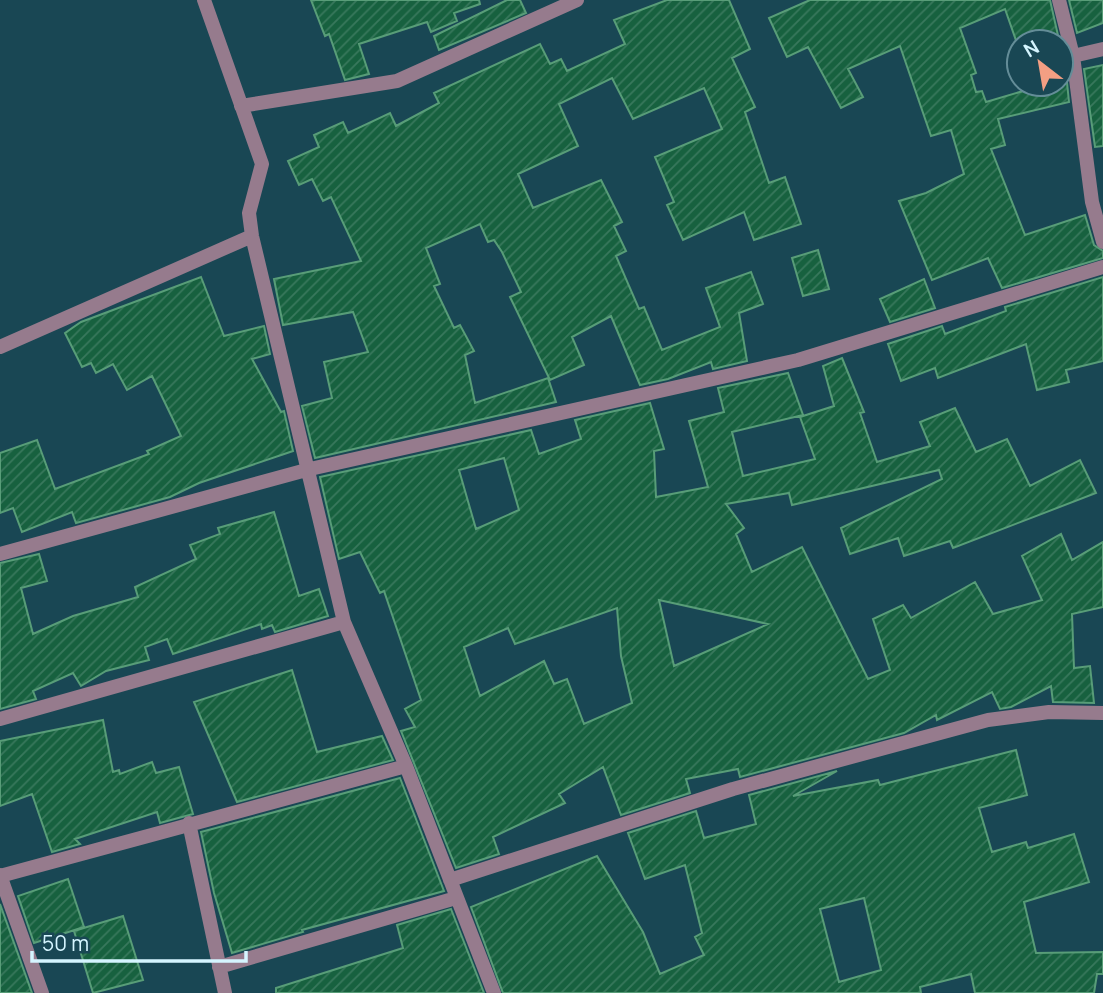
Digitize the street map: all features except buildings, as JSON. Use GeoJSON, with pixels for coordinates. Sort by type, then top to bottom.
{"type":"FeatureCollection","features":[{"type":"Feature","properties":{"kind":"street"},"geometry":{"type":"LineString","coordinates":[[204,0],[262,164],[249,214],[252,236],[310,469],[344,622],[406,766],[494,993]]}},
{"type":"Feature","properties":{"kind":"street"},"geometry":{"type":"LineString","coordinates":[[241,106],[397,81],[577,0]]}},
{"type":"Feature","properties":{"kind":"street"},"geometry":{"type":"LineString","coordinates":[[1059,0],[1066,28]]}},
{"type":"Feature","properties":{"kind":"street"},"geometry":{"type":"LineString","coordinates":[[1075,56],[1103,49]]}},
{"type":"Feature","properties":{"kind":"street"},"geometry":{"type":"LineString","coordinates":[[1075,68],[1103,242]]}},
{"type":"Feature","properties":{"kind":"street"},"geometry":{"type":"LineString","coordinates":[[0,346],[252,236]]}},
{"type":"Feature","properties":{"kind":"street"},"geometry":{"type":"LineString","coordinates":[[0,554],[310,469],[797,360],[1103,267]]}},
{"type":"Feature","properties":{"kind":"street"},"geometry":{"type":"LineString","coordinates":[[0,719],[344,622]]}},
{"type":"Feature","properties":{"kind":"street"},"geometry":{"type":"LineString","coordinates":[[450,880],[733,789],[988,720],[1049,712],[1103,713]]}},
{"type":"Feature","properties":{"kind":"street"},"geometry":{"type":"LineString","coordinates":[[41,993],[0,876],[406,766]]}},
{"type":"Feature","properties":{"kind":"street"},"geometry":{"type":"LineString","coordinates":[[189,823],[225,993]]}},
{"type":"Feature","properties":{"kind":"street"},"geometry":{"type":"LineString","coordinates":[[219,967],[456,898]]}}]}
